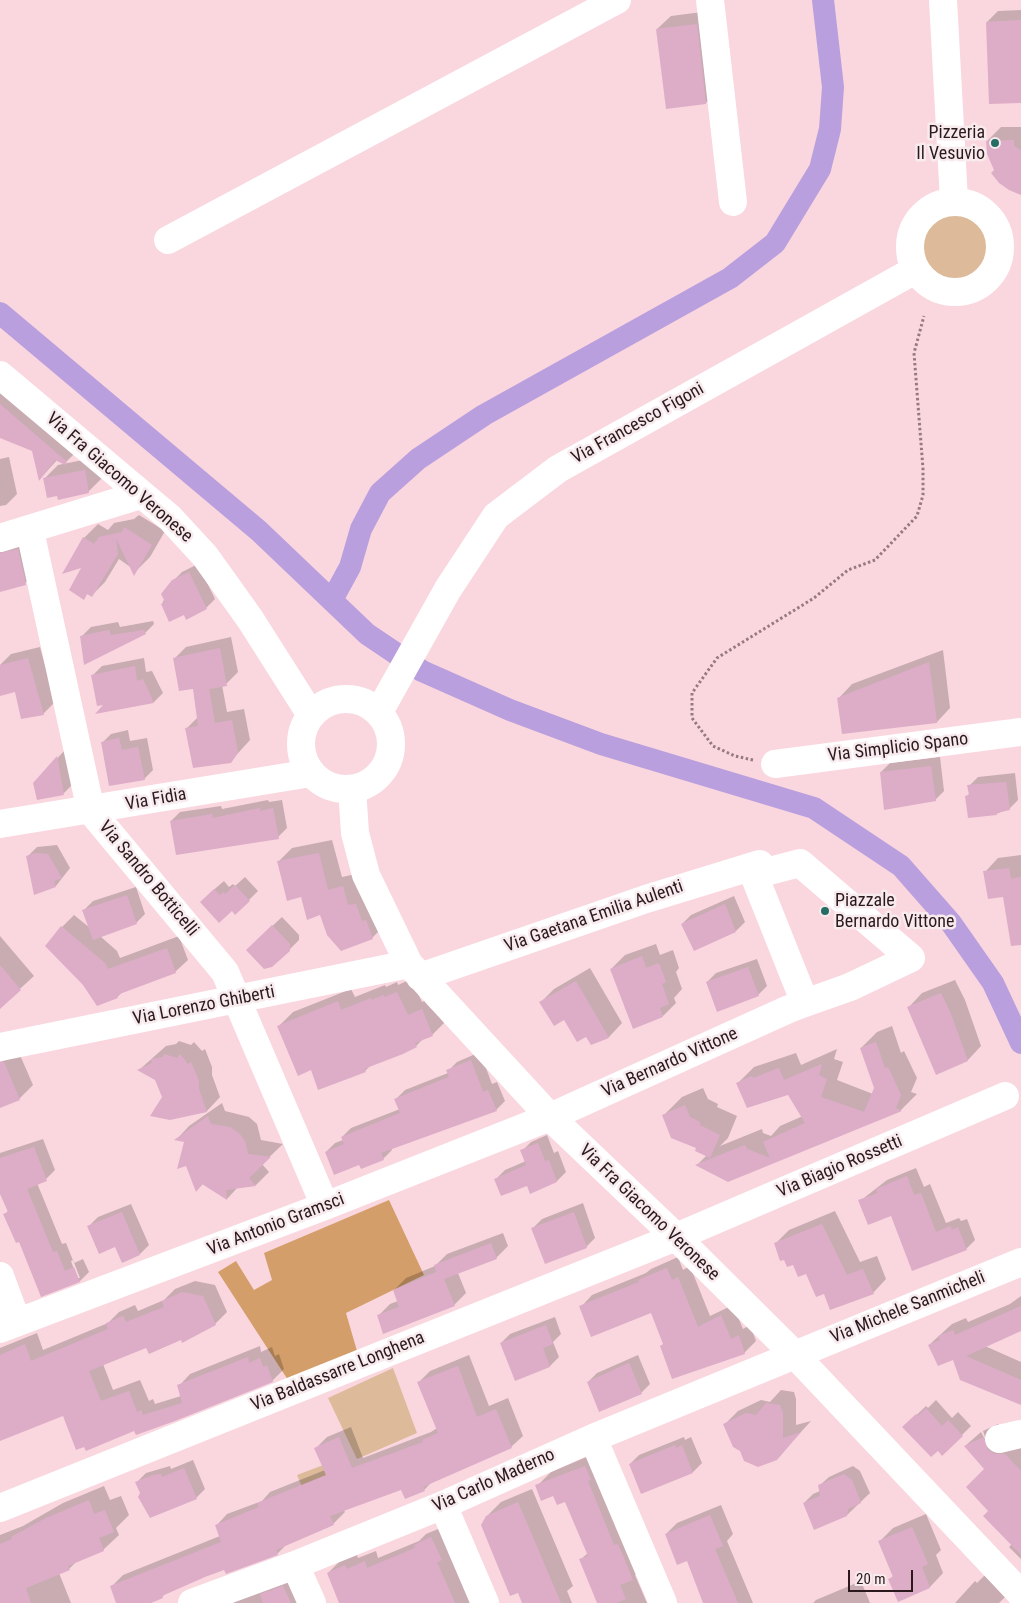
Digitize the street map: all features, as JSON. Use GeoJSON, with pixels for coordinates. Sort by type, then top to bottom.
{"type":"FeatureCollection","features":[{"type":"Feature","properties":{"kind":"street"},"geometry":{"type":"LineString","coordinates":[[168,240],[617,0]]}},
{"type":"Feature","properties":{"kind":"street"},"geometry":{"type":"LineString","coordinates":[[710,0],[733,202]]}},
{"type":"Feature","properties":{"kind":"street"},"geometry":{"type":"LineString","coordinates":[[943,0],[954,201]]}},
{"type":"Feature","properties":{"kind":"street"},"geometry":{"type":"LineString","coordinates":[[954,201],[969,204],[982,211],[993,222],[1010,234],[1000,250],[997,264],[984,281],[965,291],[951,292],[936,288],[924,281],[915,270],[910,255],[910,240],[915,224],[925,212],[938,204],[954,201]]}},
{"type":"Feature","properties":{"kind":"street","name":"Via Francesco Figoni"},"geometry":{"type":"LineString","coordinates":[[379,712],[394,689],[448,589],[496,516],[558,469],[915,270]]}},
{"type":"Feature","properties":{"kind":"street","name":"Via Fra Giacomo Veronese"},"geometry":{"type":"LineString","coordinates":[[0,375],[140,495],[170,518],[205,556],[250,619],[311,715]]}},
{"type":"Feature","properties":{"kind":"street"},"geometry":{"type":"LineString","coordinates":[[0,538],[30,531],[140,495]]}},
{"type":"Feature","properties":{"kind":"street","name":"Via Sandro Botticelli"},"geometry":{"type":"LineString","coordinates":[[30,531],[90,811],[225,972],[325,1206]]}},
{"type":"Feature","properties":{"kind":"street"},"geometry":{"type":"LineString","coordinates":[[338,699],[354,699],[367,704],[379,712],[387,724],[391,738],[389,759],[378,777],[366,785],[352,789],[338,789],[323,783],[311,773],[303,759],[300,744],[303,728],[311,715],[323,705],[338,699]]}},
{"type":"Feature","properties":{"kind":"street","name":"Via Simplicio Spano"},"geometry":{"type":"LineString","coordinates":[[775,764],[1021,732]]}},
{"type":"Feature","properties":{"kind":"street","name":"Via Fidia"},"geometry":{"type":"LineString","coordinates":[[0,824],[90,811],[311,773]]}},
{"type":"Feature","properties":{"kind":"street","name":"Via Fra Giacomo Veronese"},"geometry":{"type":"LineString","coordinates":[[352,789],[355,833],[366,875],[414,970],[550,1117],[676,1237],[794,1354],[1021,1594]]}},
{"type":"Feature","properties":{"kind":"street"},"geometry":{"type":"LineString","coordinates":[[800,863],[911,958],[850,987],[797,1006],[754,875],[800,863]]}},
{"type":"Feature","properties":{"kind":"street","name":"Via Gaetana Emilia Aulenti"},"geometry":{"type":"LineString","coordinates":[[414,970],[760,864],[761,874]]}},
{"type":"Feature","properties":{"kind":"street","name":"Via Lorenzo Ghiberti"},"geometry":{"type":"LineString","coordinates":[[0,1047],[236,999],[414,970]]}},
{"type":"Feature","properties":{"kind":"street","name":"Via Bernardo Vittone"},"geometry":{"type":"LineString","coordinates":[[550,1117],[797,1006]]}},
{"type":"Feature","properties":{"kind":"street","name":"Via Biagio Rossetti"},"geometry":{"type":"LineString","coordinates":[[676,1237],[1005,1096]]}},
{"type":"Feature","properties":{"kind":"street","name":"Via Antonio Gramsci"},"geometry":{"type":"LineString","coordinates":[[9,1325],[325,1206],[550,1117]]}},
{"type":"Feature","properties":{"kind":"street","name":"Via Baldassarre Longhena"},"geometry":{"type":"LineString","coordinates":[[0,1508],[676,1237]]}},
{"type":"Feature","properties":{"kind":"street","name":"Via Michele Sanmicheli"},"geometry":{"type":"LineString","coordinates":[[794,1354],[1021,1262]]}},
{"type":"Feature","properties":{"kind":"street"},"geometry":{"type":"LineString","coordinates":[[0,1276],[9,1325]]}},
{"type":"Feature","properties":{"kind":"street","name":"Via Carlo Maderno"},"geometry":{"type":"LineString","coordinates":[[192,1603],[295,1565],[443,1504],[593,1438],[794,1354]]}},
{"type":"Feature","properties":{"kind":"street"},"geometry":{"type":"LineString","coordinates":[[593,1438],[662,1603]]}},
{"type":"Feature","properties":{"kind":"street"},"geometry":{"type":"LineString","coordinates":[[443,1504],[484,1603]]}},
{"type":"Feature","properties":{"kind":"street"},"geometry":{"type":"LineString","coordinates":[[295,1565],[312,1603]]}},
{"type":"Feature","properties":{"kind":"path"},"geometry":{"type":"LineString","coordinates":[[775,764],[735,756],[713,746],[692,718],[692,693],[717,658],[814,598],[848,570],[875,560],[917,516],[923,495],[914,353],[924,316]]}},
{"type":"Feature","properties":{"kind":"shaded area"},"geometry":{"type":"Polygon","coordinates":[[[955,213],[968,216],[979,223],[986,234],[989,247],[986,260],[979,271],[968,278],[955,281],[942,278],[931,271],[924,260],[921,247],[924,234],[931,223],[942,216],[955,213]]]}},
{"type":"Feature","properties":{"kind":"shaded area"},"geometry":{"type":"Polygon","coordinates":[[[389,1200],[424,1275],[346,1313],[357,1351],[288,1380],[218,1272],[236,1261],[254,1290],[272,1280],[264,1253],[389,1200]]]}},
{"type":"Feature","properties":{"kind":"shaded area"},"geometry":{"type":"Polygon","coordinates":[[[393,1368],[417,1433],[357,1459],[328,1398],[393,1368]]]}},
{"type":"Feature","properties":{"kind":"shaded area"},"geometry":{"type":"Polygon","coordinates":[[[326,1464],[331,1476],[303,1489],[297,1475],[326,1464]]]}},
{"type":"Feature","properties":{"kind":"building"},"geometry":{"type":"Polygon","coordinates":[[[1021,20],[1021,103],[989,104],[986,22],[1021,20]]]}},
{"type":"Feature","properties":{"kind":"building"},"geometry":{"type":"Polygon","coordinates":[[[697,24],[706,104],[666,109],[656,29],[697,24]]]}},
{"type":"Feature","properties":{"kind":"building"},"geometry":{"type":"Polygon","coordinates":[[[1014,140],[1014,146],[1021,150],[1021,195],[999,183],[991,173],[994,170],[987,154],[986,141],[1014,140]]]}},
{"type":"Feature","properties":{"kind":"building"},"geometry":{"type":"Polygon","coordinates":[[[0,404],[67,462],[65,465],[55,460],[39,481],[32,451],[0,438],[0,404]]]}},
{"type":"Feature","properties":{"kind":"building"},"geometry":{"type":"Polygon","coordinates":[[[85,470],[89,493],[58,500],[57,496],[47,498],[43,478],[85,470]]]}},
{"type":"Feature","properties":{"kind":"building"},"geometry":{"type":"Polygon","coordinates":[[[124,527],[152,545],[134,576],[116,538],[118,554],[92,597],[87,594],[84,600],[69,590],[81,568],[62,574],[83,537],[94,544],[99,537],[122,532],[124,527]]]}},
{"type":"Feature","properties":{"kind":"building"},"geometry":{"type":"Polygon","coordinates":[[[18,549],[26,585],[0,592],[0,553],[18,549]]]}},
{"type":"Feature","properties":{"kind":"building"},"geometry":{"type":"Polygon","coordinates":[[[189,572],[207,609],[186,620],[184,615],[169,622],[161,604],[165,602],[161,594],[172,580],[189,572]]]}},
{"type":"Feature","properties":{"kind":"building"},"geometry":{"type":"Polygon","coordinates":[[[109,630],[111,635],[144,630],[146,634],[84,665],[80,636],[109,630]]]}},
{"type":"Feature","properties":{"kind":"building"},"geometry":{"type":"Polygon","coordinates":[[[220,648],[227,686],[209,689],[215,723],[232,720],[238,753],[231,763],[193,768],[185,728],[198,726],[193,689],[179,691],[173,658],[220,648]]]}},
{"type":"Feature","properties":{"kind":"building"},"geometry":{"type":"Polygon","coordinates":[[[28,658],[44,715],[21,719],[15,692],[0,696],[0,665],[28,658]]]}},
{"type":"Feature","properties":{"kind":"building"},"geometry":{"type":"Polygon","coordinates":[[[929,662],[937,723],[842,734],[837,698],[929,662]]]}},
{"type":"Feature","properties":{"kind":"building"},"geometry":{"type":"Polygon","coordinates":[[[135,666],[137,681],[143,679],[154,703],[95,714],[103,705],[97,706],[91,675],[135,666]]]}},
{"type":"Feature","properties":{"kind":"building"},"geometry":{"type":"Polygon","coordinates":[[[119,738],[122,750],[138,747],[145,780],[109,786],[101,742],[119,738]]]}},
{"type":"Feature","properties":{"kind":"building"},"geometry":{"type":"Polygon","coordinates":[[[57,756],[64,795],[37,800],[33,783],[57,756]]]}},
{"type":"Feature","properties":{"kind":"building"},"geometry":{"type":"Polygon","coordinates":[[[931,766],[936,801],[884,810],[880,772],[931,766]]]}},
{"type":"Feature","properties":{"kind":"building"},"geometry":{"type":"Polygon","coordinates":[[[1006,782],[1010,810],[996,813],[997,815],[968,818],[965,796],[969,795],[967,785],[1006,782]]]}},
{"type":"Feature","properties":{"kind":"building"},"geometry":{"type":"Polygon","coordinates":[[[260,808],[260,811],[273,808],[279,839],[176,855],[170,821],[212,814],[213,818],[260,808]]]}},
{"type":"Feature","properties":{"kind":"building"},"geometry":{"type":"Polygon","coordinates":[[[35,853],[48,854],[62,878],[54,881],[56,887],[34,895],[26,856],[35,853]]]}},
{"type":"Feature","properties":{"kind":"building"},"geometry":{"type":"Polygon","coordinates":[[[319,853],[328,890],[343,886],[348,905],[356,904],[362,921],[366,920],[373,939],[341,951],[327,935],[320,915],[307,920],[301,897],[287,901],[277,861],[319,853]]]}},
{"type":"Feature","properties":{"kind":"building"},"geometry":{"type":"Polygon","coordinates":[[[1009,868],[1011,879],[1021,877],[1021,945],[1011,946],[1003,897],[988,899],[983,871],[1009,868]]]}},
{"type":"Feature","properties":{"kind":"building"},"geometry":{"type":"Polygon","coordinates":[[[235,885],[250,901],[235,915],[232,911],[219,923],[200,902],[214,889],[220,895],[223,892],[225,894],[235,885]]]}},
{"type":"Feature","properties":{"kind":"building"},"geometry":{"type":"Polygon","coordinates":[[[127,895],[137,924],[93,940],[82,910],[127,895]]]}},
{"type":"Feature","properties":{"kind":"building"},"geometry":{"type":"Polygon","coordinates":[[[725,904],[736,932],[694,951],[681,924],[725,904]]]}},
{"type":"Feature","properties":{"kind":"building"},"geometry":{"type":"Polygon","coordinates":[[[272,925],[290,944],[290,951],[272,967],[264,969],[246,950],[272,925]]]}},
{"type":"Feature","properties":{"kind":"building"},"geometry":{"type":"Polygon","coordinates":[[[61,926],[105,963],[108,969],[167,948],[176,973],[117,995],[118,998],[97,1006],[83,985],[45,946],[61,926]]]}},
{"type":"Feature","properties":{"kind":"building"},"geometry":{"type":"Polygon","coordinates":[[[642,956],[646,968],[659,963],[666,982],[662,984],[669,1004],[660,1008],[663,1017],[633,1029],[610,969],[642,956]]]}},
{"type":"Feature","properties":{"kind":"building"},"geometry":{"type":"Polygon","coordinates":[[[0,965],[21,990],[0,1009],[0,965]]]}},
{"type":"Feature","properties":{"kind":"building"},"geometry":{"type":"Polygon","coordinates":[[[748,967],[759,996],[717,1012],[706,982],[748,967]]]}},
{"type":"Feature","properties":{"kind":"building"},"geometry":{"type":"Polygon","coordinates":[[[576,981],[609,1038],[591,1045],[586,1037],[577,1042],[564,1020],[554,1026],[539,1002],[576,981]]]}},
{"type":"Feature","properties":{"kind":"building"},"geometry":{"type":"Polygon","coordinates":[[[397,992],[408,1015],[422,1009],[433,1036],[415,1043],[417,1047],[403,1054],[364,1069],[366,1072],[318,1090],[311,1070],[298,1076],[277,1026],[338,1001],[341,1010],[371,998],[372,1000],[397,992]]]}},
{"type":"Feature","properties":{"kind":"building"},"geometry":{"type":"Polygon","coordinates":[[[941,993],[951,1014],[968,1061],[936,1075],[907,1007],[941,993]]]}},
{"type":"Feature","properties":{"kind":"building"},"geometry":{"type":"Polygon","coordinates":[[[876,1042],[885,1068],[888,1067],[901,1095],[896,1108],[902,1111],[728,1182],[695,1165],[745,1145],[747,1149],[770,1158],[763,1142],[805,1123],[788,1095],[747,1108],[736,1083],[752,1076],[753,1078],[779,1068],[784,1080],[822,1064],[819,1075],[827,1079],[821,1097],[864,1112],[874,1088],[860,1048],[876,1042]]]}},
{"type":"Feature","properties":{"kind":"building"},"geometry":{"type":"Polygon","coordinates":[[[164,1054],[177,1058],[180,1054],[188,1064],[191,1062],[199,1081],[199,1089],[207,1112],[170,1120],[150,1116],[162,1097],[155,1080],[137,1070],[152,1063],[151,1059],[163,1057],[164,1054]]]}},
{"type":"Feature","properties":{"kind":"building"},"geometry":{"type":"Polygon","coordinates":[[[471,1060],[483,1092],[488,1090],[497,1111],[381,1153],[384,1160],[361,1169],[359,1165],[334,1175],[325,1152],[344,1144],[341,1137],[400,1113],[394,1099],[449,1077],[446,1070],[471,1060]]]}},
{"type":"Feature","properties":{"kind":"building"},"geometry":{"type":"Polygon","coordinates":[[[0,1062],[4,1062],[20,1100],[0,1108],[0,1062]]]}},
{"type":"Feature","properties":{"kind":"building"},"geometry":{"type":"Polygon","coordinates":[[[685,1105],[690,1117],[700,1122],[700,1125],[720,1135],[710,1158],[695,1151],[696,1148],[671,1138],[662,1115],[685,1105]]]}},
{"type":"Feature","properties":{"kind":"building"},"geometry":{"type":"Polygon","coordinates":[[[208,1116],[211,1124],[230,1127],[239,1133],[245,1141],[248,1154],[271,1157],[249,1178],[256,1186],[226,1190],[227,1200],[202,1184],[196,1192],[186,1166],[177,1169],[184,1142],[174,1140],[208,1116]]]}},
{"type":"Feature","properties":{"kind":"building"},"geometry":{"type":"Polygon","coordinates":[[[538,1143],[545,1161],[549,1160],[557,1182],[530,1194],[527,1186],[501,1196],[494,1179],[526,1165],[520,1150],[538,1143]]]}},
{"type":"Feature","properties":{"kind":"building"},"geometry":{"type":"Polygon","coordinates":[[[34,1147],[47,1181],[27,1189],[53,1252],[57,1251],[65,1271],[74,1267],[80,1282],[41,1297],[19,1242],[16,1243],[3,1214],[8,1212],[0,1194],[0,1158],[34,1147]]]}},
{"type":"Feature","properties":{"kind":"building"},"geometry":{"type":"Polygon","coordinates":[[[907,1176],[914,1195],[921,1193],[936,1232],[950,1226],[952,1230],[958,1227],[967,1250],[912,1271],[891,1216],[868,1225],[858,1200],[878,1193],[876,1189],[907,1176]]]}},
{"type":"Feature","properties":{"kind":"building"},"geometry":{"type":"Polygon","coordinates":[[[122,1212],[140,1255],[122,1263],[115,1247],[99,1254],[87,1226],[122,1212]]]}},
{"type":"Feature","properties":{"kind":"building"},"geometry":{"type":"Polygon","coordinates":[[[574,1212],[587,1248],[545,1264],[531,1228],[574,1212]]]}},
{"type":"Feature","properties":{"kind":"building"},"geometry":{"type":"Polygon","coordinates":[[[822,1224],[847,1275],[863,1269],[874,1294],[830,1310],[824,1294],[816,1297],[806,1274],[798,1277],[793,1265],[787,1267],[784,1260],[780,1261],[774,1243],[822,1224]]]}},
{"type":"Feature","properties":{"kind":"building"},"geometry":{"type":"Polygon","coordinates":[[[491,1243],[497,1259],[444,1279],[455,1306],[383,1334],[377,1315],[399,1307],[393,1290],[436,1272],[434,1265],[491,1243]]]}},
{"type":"Feature","properties":{"kind":"building"},"geometry":{"type":"Polygon","coordinates":[[[667,1268],[672,1280],[678,1277],[698,1327],[721,1315],[731,1339],[739,1335],[745,1354],[672,1379],[660,1346],[663,1344],[651,1313],[591,1337],[579,1306],[639,1282],[638,1280],[667,1268]]]}},
{"type":"Feature","properties":{"kind":"building"},"geometry":{"type":"Polygon","coordinates":[[[182,1292],[203,1296],[216,1325],[182,1343],[181,1340],[149,1354],[146,1348],[89,1371],[101,1401],[129,1391],[137,1412],[141,1410],[143,1415],[182,1403],[177,1385],[248,1357],[249,1363],[260,1358],[263,1367],[267,1365],[273,1382],[175,1421],[136,1435],[134,1431],[86,1451],[84,1447],[76,1450],[63,1416],[0,1441],[0,1355],[25,1344],[31,1361],[108,1329],[106,1323],[123,1316],[126,1322],[164,1307],[162,1301],[182,1292]]]}},
{"type":"Feature","properties":{"kind":"building"},"geometry":{"type":"Polygon","coordinates":[[[1021,1306],[1021,1331],[966,1356],[1021,1380],[1021,1405],[960,1380],[953,1360],[938,1366],[928,1345],[940,1340],[938,1336],[953,1330],[955,1335],[1021,1306]]]}},
{"type":"Feature","properties":{"kind":"building"},"geometry":{"type":"Polygon","coordinates":[[[546,1325],[553,1344],[543,1348],[550,1367],[515,1381],[500,1343],[546,1325]]]}},
{"type":"Feature","properties":{"kind":"building"},"geometry":{"type":"Polygon","coordinates":[[[629,1363],[642,1394],[599,1412],[587,1382],[629,1363]]]}},
{"type":"Feature","properties":{"kind":"building"},"geometry":{"type":"Polygon","coordinates":[[[458,1366],[477,1417],[496,1409],[512,1448],[423,1487],[425,1491],[405,1499],[401,1490],[330,1516],[334,1525],[276,1550],[278,1555],[226,1574],[224,1570],[205,1577],[162,1596],[163,1598],[151,1603],[116,1603],[110,1586],[221,1542],[215,1525],[259,1507],[257,1503],[326,1475],[314,1448],[339,1437],[352,1468],[423,1442],[422,1440],[438,1433],[417,1382],[458,1366]]]}},
{"type":"Feature","properties":{"kind":"building"},"geometry":{"type":"Polygon","coordinates":[[[766,1403],[780,1405],[783,1413],[783,1438],[801,1432],[777,1460],[758,1467],[744,1461],[740,1451],[733,1447],[723,1424],[746,1413],[756,1415],[766,1403]]]}},
{"type":"Feature","properties":{"kind":"building"},"geometry":{"type":"Polygon","coordinates":[[[926,1408],[942,1426],[948,1420],[963,1436],[942,1456],[938,1451],[931,1457],[902,1427],[916,1414],[918,1416],[926,1408]]]}},
{"type":"Feature","properties":{"kind":"building"},"geometry":{"type":"Polygon","coordinates":[[[984,1437],[988,1450],[995,1454],[1005,1454],[1021,1471],[1021,1555],[983,1516],[988,1511],[966,1487],[984,1469],[964,1446],[984,1437]]]}},
{"type":"Feature","properties":{"kind":"building"},"geometry":{"type":"Polygon","coordinates":[[[675,1445],[676,1448],[682,1445],[693,1473],[641,1494],[629,1464],[675,1445]]]}},
{"type":"Feature","properties":{"kind":"building"},"geometry":{"type":"Polygon","coordinates":[[[585,1466],[591,1480],[588,1481],[614,1545],[618,1544],[633,1580],[620,1585],[626,1599],[616,1603],[597,1603],[579,1559],[588,1556],[565,1502],[557,1505],[553,1496],[541,1501],[535,1485],[585,1466]]]}},
{"type":"Feature","properties":{"kind":"building"},"geometry":{"type":"Polygon","coordinates":[[[184,1468],[197,1499],[150,1518],[138,1497],[140,1493],[135,1482],[153,1475],[161,1474],[162,1477],[184,1468]]]}},
{"type":"Feature","properties":{"kind":"building"},"geometry":{"type":"Polygon","coordinates":[[[844,1474],[852,1480],[861,1503],[848,1509],[847,1516],[814,1530],[803,1503],[820,1496],[818,1485],[844,1474]]]}},
{"type":"Feature","properties":{"kind":"building"},"geometry":{"type":"Polygon","coordinates":[[[89,1500],[94,1514],[105,1510],[114,1532],[99,1538],[104,1551],[68,1566],[70,1570],[26,1588],[31,1603],[0,1603],[0,1544],[12,1539],[11,1537],[46,1518],[89,1500]]]}},
{"type":"Feature","properties":{"kind":"building"},"geometry":{"type":"Polygon","coordinates":[[[518,1502],[561,1603],[522,1603],[518,1593],[510,1596],[481,1525],[486,1516],[518,1502]]]}},
{"type":"Feature","properties":{"kind":"building"},"geometry":{"type":"Polygon","coordinates":[[[710,1515],[723,1546],[715,1549],[738,1603],[703,1603],[687,1561],[677,1565],[665,1534],[710,1515]]]}},
{"type":"Feature","properties":{"kind":"building"},"geometry":{"type":"Polygon","coordinates":[[[912,1527],[928,1564],[922,1567],[930,1588],[898,1602],[888,1579],[893,1577],[878,1541],[912,1527]]]}},
{"type":"Feature","properties":{"kind":"building"},"geometry":{"type":"Polygon","coordinates":[[[431,1537],[442,1560],[437,1562],[455,1603],[339,1603],[327,1573],[345,1565],[347,1569],[365,1561],[367,1568],[415,1548],[414,1545],[431,1537]]]}},
{"type":"Feature","properties":{"kind":"building"},"geometry":{"type":"Polygon","coordinates":[[[283,1586],[291,1603],[263,1603],[260,1594],[283,1586]]]}},
{"type":"Feature","properties":{"kind":"waterway"},"geometry":{"type":"LineString","coordinates":[[332,600],[350,567],[361,529],[380,493],[418,459],[484,415],[730,278],[775,243],[820,169],[830,129],[833,87],[823,0]]}},
{"type":"Feature","properties":{"kind":"waterway"},"geometry":{"type":"LineString","coordinates":[[0,313],[259,531],[367,634],[422,671],[510,710],[601,744],[814,808],[901,866],[951,923],[993,983],[1021,1043]]}},
{"type":"Feature","properties":{"kind":"place","name":"Pizzeria Il Vesuvio"},"geometry":{"type":"Point","coordinates":[995,143]}},
{"type":"Feature","properties":{"kind":"place","name":"Piazzale Bernardo Vittone"},"geometry":{"type":"Point","coordinates":[825,911]}}]}
